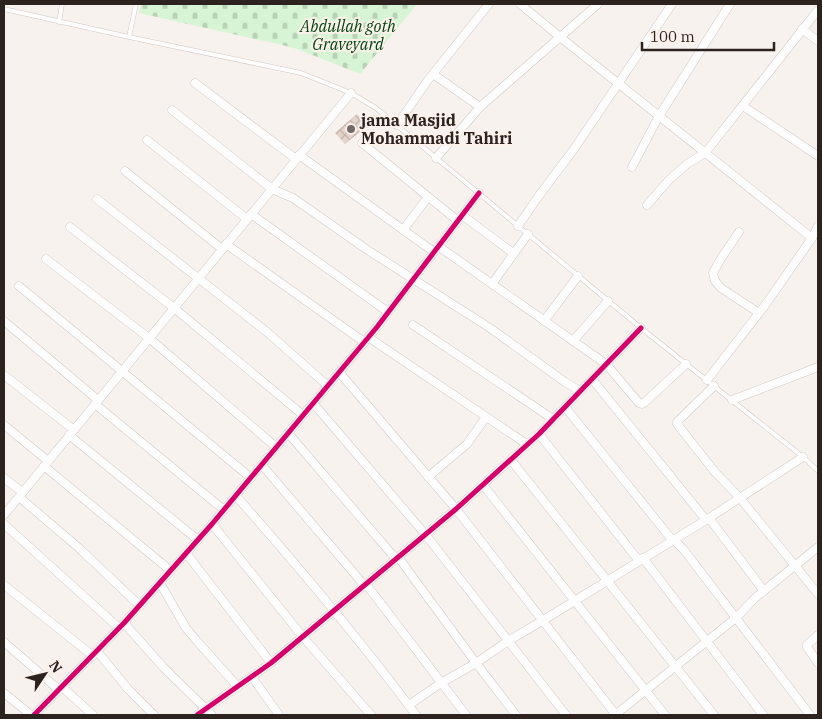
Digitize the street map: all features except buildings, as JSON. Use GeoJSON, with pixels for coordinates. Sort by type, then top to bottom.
{"type":"FeatureCollection","features":[{"type":"Feature","properties":{"kind":"street"},"geometry":{"type":"LineString","coordinates":[[397,125],[433,74],[489,4]]}},
{"type":"Feature","properties":{"kind":"street"},"geometry":{"type":"LineString","coordinates":[[520,4],[812,238]]}},
{"type":"Feature","properties":{"kind":"street"},"geometry":{"type":"LineString","coordinates":[[436,158],[480,107],[598,4]]}},
{"type":"Feature","properties":{"kind":"street"},"geometry":{"type":"LineString","coordinates":[[518,226],[574,149],[672,4]]}},
{"type":"Feature","properties":{"kind":"street"},"geometry":{"type":"LineString","coordinates":[[632,167],[659,116],[730,4]]}},
{"type":"Feature","properties":{"kind":"street"},"geometry":{"type":"LineString","coordinates":[[646,205],[687,164],[705,153],[818,10]]}},
{"type":"Feature","properties":{"kind":"street"},"geometry":{"type":"LineString","coordinates":[[802,29],[818,41]]}},
{"type":"Feature","properties":{"kind":"street"},"geometry":{"type":"LineString","coordinates":[[433,74],[480,107]]}},
{"type":"Feature","properties":{"kind":"street"},"geometry":{"type":"LineString","coordinates":[[195,83],[403,230],[492,284],[606,364],[639,403],[642,404],[686,364]]}},
{"type":"Feature","properties":{"kind":"street"},"geometry":{"type":"LineString","coordinates":[[4,515],[351,93]]}},
{"type":"Feature","properties":{"kind":"street"},"geometry":{"type":"LineString","coordinates":[[744,106],[818,156]]}},
{"type":"Feature","properties":{"kind":"street"},"geometry":{"type":"LineString","coordinates":[[172,110],[272,189],[293,198],[369,251],[490,328],[580,391]]}},
{"type":"Feature","properties":{"kind":"street"},"geometry":{"type":"LineString","coordinates":[[148,140],[249,216],[388,312]]}},
{"type":"Feature","properties":{"kind":"street"},"geometry":{"type":"LineString","coordinates":[[362,143],[428,197],[513,253]]}},
{"type":"Feature","properties":{"kind":"street"},"geometry":{"type":"LineString","coordinates":[[125,171],[224,246],[528,445]]}},
{"type":"Feature","properties":{"kind":"street"},"geometry":{"type":"LineString","coordinates":[[4,693],[32,715],[122,626],[236,496],[366,340],[479,193]]}},
{"type":"Feature","properties":{"kind":"street"},"geometry":{"type":"LineString","coordinates":[[403,230],[428,197]]}},
{"type":"Feature","properties":{"kind":"street"},"geometry":{"type":"LineString","coordinates":[[98,198],[267,332],[328,386]]}},
{"type":"Feature","properties":{"kind":"street"},"geometry":{"type":"LineString","coordinates":[[707,380],[759,313],[812,238],[818,226]]}},
{"type":"Feature","properties":{"kind":"street"},"geometry":{"type":"LineString","coordinates":[[70,227],[174,308],[303,415]]}},
{"type":"Feature","properties":{"kind":"street"},"geometry":{"type":"LineString","coordinates":[[739,232],[713,273],[714,281],[721,288],[759,313]]}},
{"type":"Feature","properties":{"kind":"street"},"geometry":{"type":"LineString","coordinates":[[492,284],[528,234]]}},
{"type":"Feature","properties":{"kind":"street"},"geometry":{"type":"LineString","coordinates":[[46,258],[149,338],[276,447]]}},
{"type":"Feature","properties":{"kind":"street"},"geometry":{"type":"LineString","coordinates":[[544,321],[578,276]]}},
{"type":"Feature","properties":{"kind":"street"},"geometry":{"type":"LineString","coordinates":[[18,286],[251,478]]}},
{"type":"Feature","properties":{"kind":"street"},"geometry":{"type":"LineString","coordinates":[[573,342],[608,301]]}},
{"type":"Feature","properties":{"kind":"street"},"geometry":{"type":"LineString","coordinates":[[4,321],[224,510]]}},
{"type":"Feature","properties":{"kind":"street"},"geometry":{"type":"LineString","coordinates":[[413,325],[553,419]]}},
{"type":"Feature","properties":{"kind":"street"},"geometry":{"type":"LineString","coordinates":[[197,715],[209,712],[238,687],[271,663],[456,509],[528,445],[641,328]]}},
{"type":"Feature","properties":{"kind":"street"},"geometry":{"type":"LineString","coordinates":[[732,400],[818,367]]}},
{"type":"Feature","properties":{"kind":"street"},"geometry":{"type":"LineString","coordinates":[[339,372],[456,509],[615,715],[737,618],[755,598],[818,546]]}},
{"type":"Feature","properties":{"kind":"street"},"geometry":{"type":"LineString","coordinates":[[4,375],[198,540]]}},
{"type":"Feature","properties":{"kind":"street"},"geometry":{"type":"LineString","coordinates":[[592,379],[708,519],[764,591]]}},
{"type":"Feature","properties":{"kind":"street"},"geometry":{"type":"LineString","coordinates":[[714,386],[677,424],[715,472],[740,498],[818,592]]}},
{"type":"Feature","properties":{"kind":"street"},"geometry":{"type":"LineString","coordinates":[[313,403],[426,534],[566,715]]}},
{"type":"Feature","properties":{"kind":"street"},"geometry":{"type":"LineString","coordinates":[[565,407],[673,541],[678,543],[684,550],[810,715]]}},
{"type":"Feature","properties":{"kind":"street"},"geometry":{"type":"LineString","coordinates":[[428,477],[467,444],[486,417]]}},
{"type":"Feature","properties":{"kind":"street"},"geometry":{"type":"LineString","coordinates":[[4,425],[171,571]]}},
{"type":"Feature","properties":{"kind":"street"},"geometry":{"type":"LineString","coordinates":[[288,433],[397,558],[516,715]]}},
{"type":"Feature","properties":{"kind":"street"},"geometry":{"type":"LineString","coordinates":[[539,434],[763,715]]}},
{"type":"Feature","properties":{"kind":"street"},"geometry":{"type":"LineString","coordinates":[[409,705],[441,683],[476,664],[508,642],[708,519],[803,457]]}},
{"type":"Feature","properties":{"kind":"street"},"geometry":{"type":"LineString","coordinates":[[511,460],[714,715]]}},
{"type":"Feature","properties":{"kind":"street"},"geometry":{"type":"LineString","coordinates":[[262,465],[365,585],[466,715]]}},
{"type":"Feature","properties":{"kind":"street"},"geometry":{"type":"LineString","coordinates":[[4,478],[140,606]]}},
{"type":"Feature","properties":{"kind":"street"},"geometry":{"type":"LineString","coordinates":[[483,485],[665,715]]}},
{"type":"Feature","properties":{"kind":"street"},"geometry":{"type":"LineString","coordinates":[[236,496],[334,610],[416,715]]}},
{"type":"Feature","properties":{"kind":"street"},"geometry":{"type":"LineString","coordinates":[[4,524],[122,626],[209,712]]}},
{"type":"Feature","properties":{"kind":"street"},"geometry":{"type":"LineString","coordinates":[[212,524],[303,637],[371,715]]}},
{"type":"Feature","properties":{"kind":"street"},"geometry":{"type":"LineString","coordinates":[[186,554],[271,663]]}},
{"type":"Feature","properties":{"kind":"street"},"geometry":{"type":"LineString","coordinates":[[160,583],[186,628],[238,687]]}},
{"type":"Feature","properties":{"kind":"street"},"geometry":{"type":"LineString","coordinates":[[4,585],[95,653],[154,715]]}},
{"type":"Feature","properties":{"kind":"street"},"geometry":{"type":"LineString","coordinates":[[818,635],[807,645],[818,663]]}},
{"type":"Feature","properties":{"kind":"street"},"geometry":{"type":"LineString","coordinates":[[4,642],[92,715]]}},
{"type":"Feature","properties":{"kind":"street"},"geometry":{"type":"LineString","coordinates":[[252,676],[279,715]]}},
{"type":"Feature","properties":{"kind":"lane"},"geometry":{"type":"LineString","coordinates":[[59,22],[62,4]]}},
{"type":"Feature","properties":{"kind":"lane"},"geometry":{"type":"LineString","coordinates":[[129,38],[136,4]]}},
{"type":"Feature","properties":{"kind":"lane"},"geometry":{"type":"LineString","coordinates":[[4,9],[129,38],[301,73],[351,93],[376,108],[608,301],[818,471]]}},
{"type":"Feature","properties":{"kind":"green space","name":"Abdullah goth Graveyard"},"geometry":{"type":"Polygon","coordinates":[[[141,4],[417,4],[360,74],[297,49],[139,13],[141,4]]]}},
{"type":"Feature","properties":{"kind":"cycle path"},"geometry":{"type":"LineString","coordinates":[[34,715],[124,623],[212,524],[377,327],[479,193]]}},
{"type":"Feature","properties":{"kind":"cycle path"},"geometry":{"type":"LineString","coordinates":[[197,715],[271,663],[456,509],[539,434],[641,328]]}},
{"type":"Feature","properties":{"kind":"place","name":"jama Masjid Mohammadi Tahiri"},"geometry":{"type":"Point","coordinates":[351,129]}}]}
